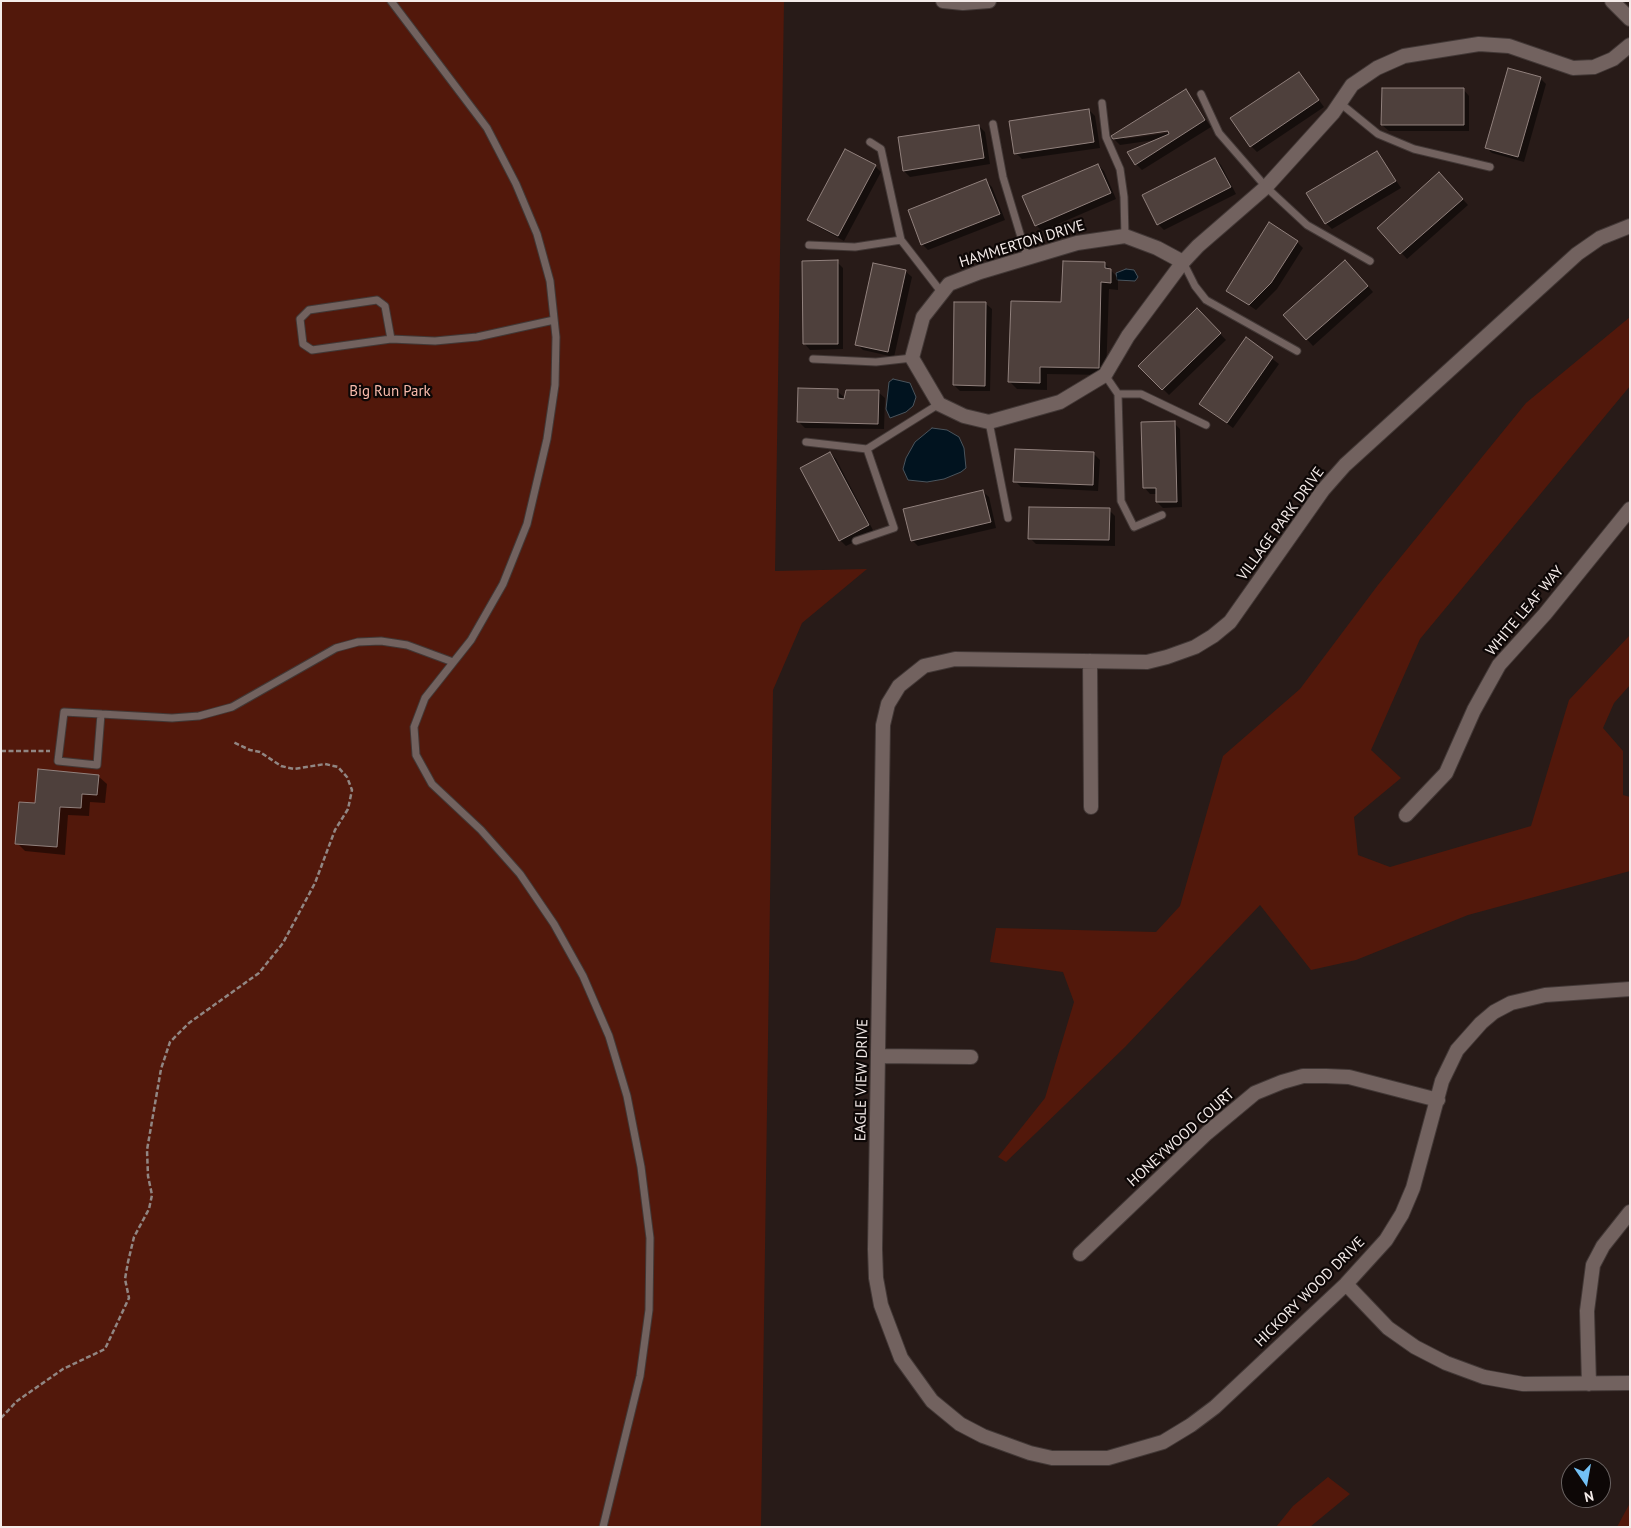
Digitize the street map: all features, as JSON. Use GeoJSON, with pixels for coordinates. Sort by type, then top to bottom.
{"type":"FeatureCollection","features":[{"type":"Feature","properties":{"kind":"street"},"geometry":{"type":"LineString","coordinates":[[943,1],[963,3],[989,1]]}},
{"type":"Feature","properties":{"kind":"street"},"geometry":{"type":"LineString","coordinates":[[1612,1],[1630,19]]}},
{"type":"Feature","properties":{"kind":"street"},"geometry":{"type":"LineString","coordinates":[[912,358],[939,404],[964,416],[989,422],[1060,402],[1105,375],[1128,336],[1183,262],[1198,246],[1266,187],[1340,103],[1352,85],[1377,68],[1404,56],[1479,44],[1509,46],[1573,68],[1594,67],[1613,59],[1630,45]]}},
{"type":"Feature","properties":{"kind":"street","name":"VILLAGE PARK DRIVE"},"geometry":{"type":"LineString","coordinates":[[899,686],[924,666],[954,659],[1147,662],[1167,658],[1195,647],[1213,636],[1230,622],[1323,490],[1345,465],[1577,254],[1600,238],[1630,226]]}},
{"type":"Feature","properties":{"kind":"street","name":"HAMMERTON DRIVE"},"geometry":{"type":"LineString","coordinates":[[912,358],[923,317],[949,284],[980,272],[1077,242],[1125,236],[1157,248],[1183,262]]}},
{"type":"Feature","properties":{"kind":"street","name":"WHITE LEAF WAY"},"geometry":{"type":"LineString","coordinates":[[1406,815],[1446,773],[1474,710],[1499,665],[1545,614],[1630,509]]}},
{"type":"Feature","properties":{"kind":"street"},"geometry":{"type":"LineString","coordinates":[[1090,661],[1091,807]]}},
{"type":"Feature","properties":{"kind":"street","name":"EAGLE VIEW DRIVE"},"geometry":{"type":"LineString","coordinates":[[899,686],[888,704],[883,725],[876,1278],[881,1305],[900,1358],[932,1401],[960,1424],[983,1436]]}},
{"type":"Feature","properties":{"kind":"street","name":"HICKORY WOOD DRIVE"},"geometry":{"type":"LineString","coordinates":[[983,1436],[1030,1453],[1052,1458],[1081,1460],[1108,1458],[1163,1442],[1191,1425],[1215,1407],[1346,1284],[1386,1240],[1402,1214],[1413,1188],[1442,1081],[1457,1050],[1481,1023],[1494,1012],[1511,1003],[1545,995],[1630,989]]}},
{"type":"Feature","properties":{"kind":"street"},"geometry":{"type":"LineString","coordinates":[[879,1056],[971,1057]]}},
{"type":"Feature","properties":{"kind":"street","name":"HONEYWOOD COURT"},"geometry":{"type":"LineString","coordinates":[[1080,1254],[1207,1133],[1255,1093],[1303,1076],[1326,1076],[1349,1077],[1438,1100]]}},
{"type":"Feature","properties":{"kind":"street"},"geometry":{"type":"LineString","coordinates":[[1589,1384],[1587,1311],[1593,1265],[1603,1246],[1630,1212]]}},
{"type":"Feature","properties":{"kind":"street"},"geometry":{"type":"LineString","coordinates":[[1346,1284],[1388,1328],[1415,1347],[1446,1363],[1484,1377],[1523,1384],[1630,1383]]}},
{"type":"Feature","properties":{"kind":"lane"},"geometry":{"type":"LineString","coordinates":[[391,1],[487,128],[516,184],[537,234],[548,272],[554,320],[556,385],[547,439],[527,524],[503,584],[471,640],[425,698],[414,727],[416,756],[432,784],[481,830],[520,874],[554,924],[583,976],[609,1036],[627,1096],[650,1238],[649,1310],[640,1376],[603,1527]]}},
{"type":"Feature","properties":{"kind":"lane"},"geometry":{"type":"LineString","coordinates":[[1201,94],[1219,133],[1266,187],[1308,225],[1370,261]]}},
{"type":"Feature","properties":{"kind":"lane"},"geometry":{"type":"LineString","coordinates":[[1102,103],[1106,137],[1120,168],[1124,197],[1125,236]]}},
{"type":"Feature","properties":{"kind":"lane"},"geometry":{"type":"LineString","coordinates":[[1340,103],[1378,134],[1414,149],[1490,167]]}},
{"type":"Feature","properties":{"kind":"lane"},"geometry":{"type":"LineString","coordinates":[[993,124],[1003,177],[1027,257]]}},
{"type":"Feature","properties":{"kind":"lane"},"geometry":{"type":"LineString","coordinates":[[870,142],[881,150],[901,240],[942,293]]}},
{"type":"Feature","properties":{"kind":"lane"},"geometry":{"type":"LineString","coordinates":[[809,245],[855,247],[901,240]]}},
{"type":"Feature","properties":{"kind":"lane"},"geometry":{"type":"LineString","coordinates":[[1183,262],[1195,286],[1206,300],[1297,351]]}},
{"type":"Feature","properties":{"kind":"lane"},"geometry":{"type":"LineString","coordinates":[[391,339],[384,306],[377,300],[309,310],[300,319],[303,344],[312,350],[391,339],[435,341],[477,337],[554,320]]}},
{"type":"Feature","properties":{"kind":"lane"},"geometry":{"type":"LineString","coordinates":[[813,360],[876,362],[912,358]]}},
{"type":"Feature","properties":{"kind":"lane"},"geometry":{"type":"LineString","coordinates":[[1105,375],[1118,394],[1121,501],[1134,527],[1162,515]]}},
{"type":"Feature","properties":{"kind":"lane"},"geometry":{"type":"LineString","coordinates":[[1118,394],[1141,394],[1206,426]]}},
{"type":"Feature","properties":{"kind":"lane"},"geometry":{"type":"LineString","coordinates":[[806,442],[867,449],[939,404]]}},
{"type":"Feature","properties":{"kind":"lane"},"geometry":{"type":"LineString","coordinates":[[989,422],[1008,518]]}},
{"type":"Feature","properties":{"kind":"lane"},"geometry":{"type":"LineString","coordinates":[[856,541],[894,528],[867,449]]}},
{"type":"Feature","properties":{"kind":"lane"},"geometry":{"type":"LineString","coordinates":[[101,714],[97,765],[58,761],[64,712],[101,714],[172,718],[199,716],[232,707],[336,648],[358,642],[381,641],[407,645],[453,662]]}},
{"type":"Feature","properties":{"kind":"path"},"geometry":{"type":"LineString","coordinates":[[1,1418],[17,1401],[63,1369],[105,1348],[130,1298],[126,1279],[128,1262],[134,1236],[149,1209],[152,1194],[148,1176],[148,1150],[161,1069],[170,1042],[189,1023],[259,973],[283,943],[315,883],[334,830],[348,808],[352,790],[347,777],[338,767],[325,764],[294,769],[281,766],[260,752],[232,742]]}},
{"type":"Feature","properties":{"kind":"path"},"geometry":{"type":"LineString","coordinates":[[1,751],[59,752]]}},
{"type":"Feature","properties":{"kind":"green space","name":"Big Run Park"},"geometry":{"type":"Polygon","coordinates":[[[1,1],[784,1],[775,571],[867,569],[802,623],[773,690],[761,1527],[1,1527],[1,1]]]}},
{"type":"Feature","properties":{"kind":"green space"},"geometry":{"type":"Polygon","coordinates":[[[1630,317],[1630,386],[1420,639],[1371,750],[1401,778],[1354,817],[1358,855],[1390,867],[1531,826],[1569,700],[1630,635],[1630,685],[1614,703],[1603,728],[1623,751],[1623,795],[1630,797],[1630,871],[1468,915],[1356,960],[1311,970],[1260,905],[1125,1047],[1006,1162],[998,1157],[1045,1098],[1074,1002],[1063,972],[990,962],[996,928],[1156,932],[1180,906],[1223,756],[1300,689],[1378,585],[1526,403],[1630,317]]]}},
{"type":"Feature","properties":{"kind":"green space"},"geometry":{"type":"Polygon","coordinates":[[[1328,1477],[1350,1494],[1310,1527],[1276,1527],[1293,1506],[1328,1477]]]}},
{"type":"Feature","properties":{"kind":"green space"},"geometry":{"type":"Polygon","coordinates":[[[1630,1503],[1630,1527],[1617,1527],[1630,1503]]]}},
{"type":"Feature","properties":{"kind":"water"},"geometry":{"type":"Polygon","coordinates":[[[1126,269],[1134,270],[1138,277],[1135,281],[1117,280],[1116,273],[1126,269]]]}},
{"type":"Feature","properties":{"kind":"water"},"geometry":{"type":"Polygon","coordinates":[[[893,379],[910,383],[916,397],[913,406],[906,412],[890,418],[886,409],[889,382],[893,379]]]}},
{"type":"Feature","properties":{"kind":"water"},"geometry":{"type":"Polygon","coordinates":[[[932,428],[947,430],[959,437],[964,448],[966,468],[944,479],[927,482],[908,480],[903,469],[906,458],[915,442],[932,428]]]}},
{"type":"Feature","properties":{"kind":"building"},"geometry":{"type":"Polygon","coordinates":[[[1508,68],[1541,77],[1518,157],[1485,148],[1508,68]]]}},
{"type":"Feature","properties":{"kind":"building"},"geometry":{"type":"Polygon","coordinates":[[[1299,72],[1319,100],[1250,147],[1230,118],[1299,72]]]}},
{"type":"Feature","properties":{"kind":"building"},"geometry":{"type":"Polygon","coordinates":[[[1382,88],[1464,88],[1464,125],[1381,125],[1382,88]]]}},
{"type":"Feature","properties":{"kind":"building"},"geometry":{"type":"Polygon","coordinates":[[[1186,89],[1205,120],[1135,165],[1127,152],[1169,134],[1168,131],[1113,139],[1111,136],[1186,89]]]}},
{"type":"Feature","properties":{"kind":"building"},"geometry":{"type":"Polygon","coordinates":[[[1089,109],[1094,142],[1014,154],[1009,121],[1089,109]]]}},
{"type":"Feature","properties":{"kind":"building"},"geometry":{"type":"Polygon","coordinates":[[[979,125],[984,158],[903,171],[898,137],[979,125]]]}},
{"type":"Feature","properties":{"kind":"building"},"geometry":{"type":"Polygon","coordinates":[[[845,149],[876,165],[838,236],[807,220],[845,149]]]}},
{"type":"Feature","properties":{"kind":"building"},"geometry":{"type":"Polygon","coordinates":[[[1377,151],[1396,181],[1325,224],[1306,193],[1377,151]]]}},
{"type":"Feature","properties":{"kind":"building"},"geometry":{"type":"Polygon","coordinates":[[[1215,158],[1231,187],[1157,225],[1142,195],[1215,158]]]}},
{"type":"Feature","properties":{"kind":"building"},"geometry":{"type":"Polygon","coordinates":[[[1098,164],[1111,193],[1035,226],[1022,196],[1098,164]]]}},
{"type":"Feature","properties":{"kind":"building"},"geometry":{"type":"Polygon","coordinates":[[[1439,172],[1463,199],[1400,254],[1377,228],[1439,172]]]}},
{"type":"Feature","properties":{"kind":"building"},"geometry":{"type":"Polygon","coordinates":[[[986,179],[1000,214],[921,245],[908,210],[986,179]]]}},
{"type":"Feature","properties":{"kind":"building"},"geometry":{"type":"Polygon","coordinates":[[[1269,222],[1298,241],[1271,283],[1249,305],[1226,291],[1269,222]]]}},
{"type":"Feature","properties":{"kind":"building"},"geometry":{"type":"Polygon","coordinates":[[[838,260],[838,344],[803,344],[802,261],[838,260]]]}},
{"type":"Feature","properties":{"kind":"building"},"geometry":{"type":"Polygon","coordinates":[[[1345,260],[1368,286],[1306,340],[1283,315],[1345,260]]]}},
{"type":"Feature","properties":{"kind":"building"},"geometry":{"type":"Polygon","coordinates":[[[1063,261],[1105,262],[1105,268],[1111,269],[1111,283],[1101,282],[1099,368],[1040,367],[1040,383],[1008,382],[1011,301],[1061,302],[1063,261]]]}},
{"type":"Feature","properties":{"kind":"building"},"geometry":{"type":"Polygon","coordinates":[[[873,263],[906,270],[888,352],[855,345],[873,263]]]}},
{"type":"Feature","properties":{"kind":"building"},"geometry":{"type":"Polygon","coordinates":[[[954,302],[986,302],[985,386],[953,385],[954,302]]]}},
{"type":"Feature","properties":{"kind":"building"},"geometry":{"type":"Polygon","coordinates":[[[1197,308],[1221,333],[1162,390],[1138,366],[1197,308]]]}},
{"type":"Feature","properties":{"kind":"building"},"geometry":{"type":"Polygon","coordinates":[[[1246,337],[1273,357],[1227,423],[1199,404],[1246,337]]]}},
{"type":"Feature","properties":{"kind":"building"},"geometry":{"type":"Polygon","coordinates":[[[798,388],[838,389],[838,398],[844,399],[846,390],[879,390],[878,424],[797,422],[798,388]]]}},
{"type":"Feature","properties":{"kind":"building"},"geometry":{"type":"Polygon","coordinates":[[[1175,421],[1177,502],[1156,502],[1156,488],[1143,488],[1141,422],[1175,421]]]}},
{"type":"Feature","properties":{"kind":"building"},"geometry":{"type":"Polygon","coordinates":[[[1015,449],[1094,452],[1093,485],[1013,482],[1015,449]]]}},
{"type":"Feature","properties":{"kind":"building"},"geometry":{"type":"Polygon","coordinates":[[[830,452],[869,525],[839,541],[800,468],[830,452]]]}},
{"type":"Feature","properties":{"kind":"building"},"geometry":{"type":"Polygon","coordinates":[[[983,490],[991,522],[911,541],[903,509],[983,490]]]}},
{"type":"Feature","properties":{"kind":"building"},"geometry":{"type":"Polygon","coordinates":[[[1029,507],[1110,508],[1109,540],[1028,539],[1029,507]]]}},
{"type":"Feature","properties":{"kind":"building"},"geometry":{"type":"Polygon","coordinates":[[[38,769],[99,775],[97,795],[82,794],[81,808],[60,807],[57,847],[15,844],[19,802],[35,803],[38,769]]]}}]}
